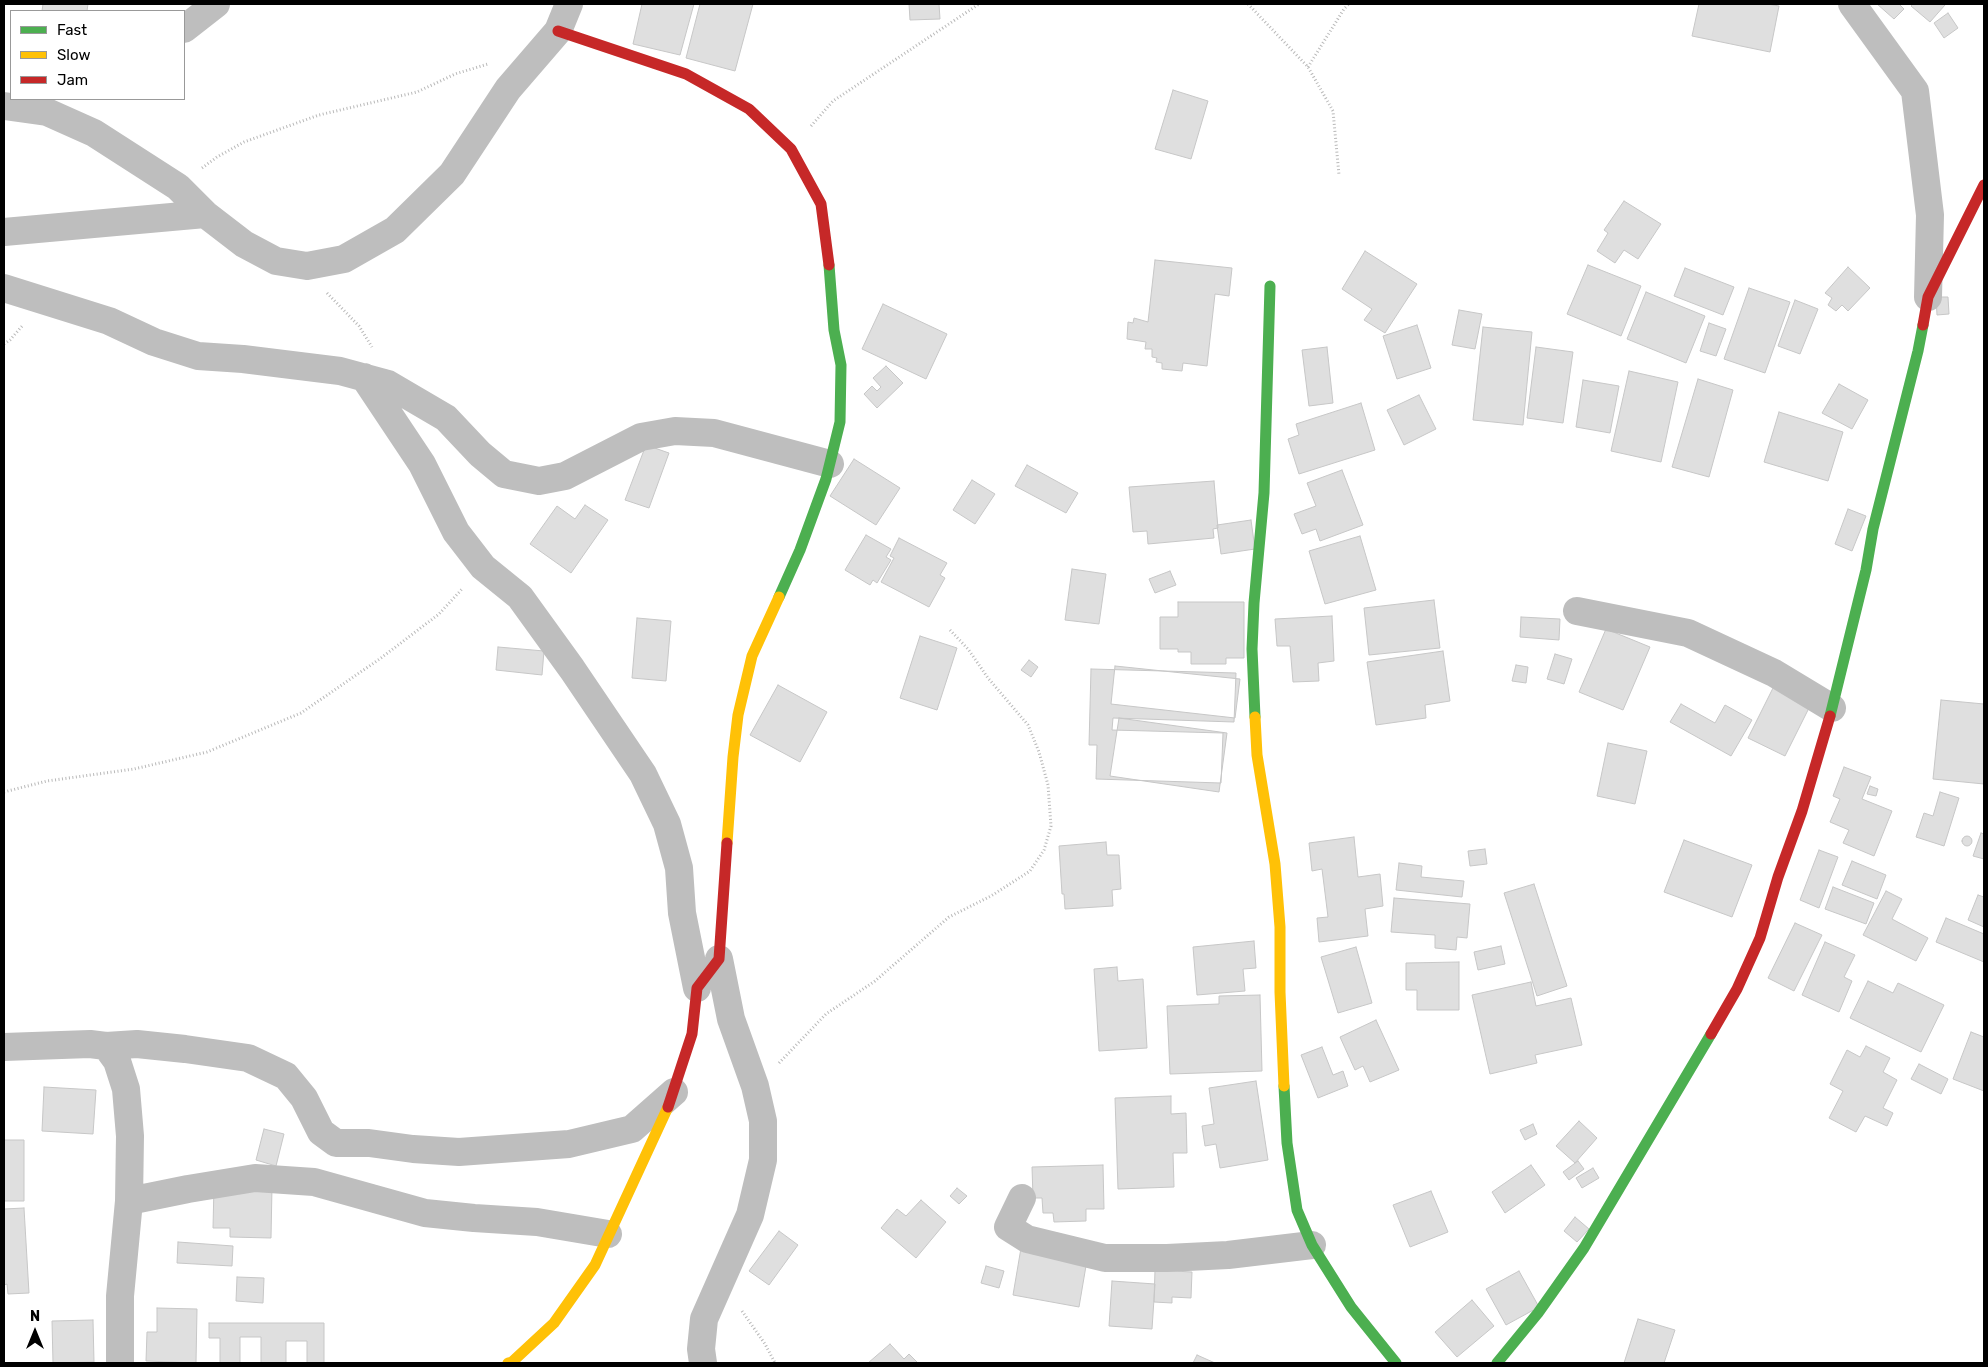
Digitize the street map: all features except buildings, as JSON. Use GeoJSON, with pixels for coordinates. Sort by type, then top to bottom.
{"type":"FeatureCollection","features":[{"type":"Feature","properties":{"kind":"street"},"geometry":{"type":"LineString","coordinates":[[185,28],[216,4]]}},
{"type":"Feature","properties":{"kind":"street"},"geometry":{"type":"LineString","coordinates":[[4,106],[57,105],[94,133],[178,187],[205,214],[244,244],[276,261],[307,266],[344,258],[395,230],[452,174],[508,89],[558,32],[569,4]]}},
{"type":"Feature","properties":{"kind":"street"},"geometry":{"type":"LineString","coordinates":[[1497,1363],[1538,1313],[1584,1248],[1683,1084],[1737,989],[1760,938],[1778,877],[1802,811],[1832,708],[1866,570],[1873,529],[1918,351],[1928,297],[1930,215],[1915,91],[1852,4]]}},
{"type":"Feature","properties":{"kind":"street"},"geometry":{"type":"LineString","coordinates":[[558,32],[686,74],[749,109],[791,149],[821,204],[834,330],[841,365],[840,422],[830,464],[800,550],[752,656],[738,715],[728,822],[719,959],[731,1019],[755,1086],[763,1121],[764,1160],[750,1215],[704,1319],[701,1349],[703,1363]]}},
{"type":"Feature","properties":{"kind":"street"},"geometry":{"type":"LineString","coordinates":[[1928,297],[1984,184]]}},
{"type":"Feature","properties":{"kind":"street"},"geometry":{"type":"LineString","coordinates":[[4,232],[205,214]]}},
{"type":"Feature","properties":{"kind":"street"},"geometry":{"type":"LineString","coordinates":[[1270,286],[1264,493],[1254,603],[1252,650],[1257,755],[1275,864],[1279,918],[1280,992],[1287,1143],[1297,1210],[1312,1245],[1351,1307],[1396,1363]]}},
{"type":"Feature","properties":{"kind":"street"},"geometry":{"type":"LineString","coordinates":[[4,288],[109,321],[154,342],[198,356],[340,371],[376,381],[446,418],[480,454],[504,474],[539,481],[565,476],[641,437],[675,431],[714,433],[830,464]]}},
{"type":"Feature","properties":{"kind":"street"},"geometry":{"type":"LineString","coordinates":[[376,381],[422,464],[456,532],[483,567],[520,597],[572,668],[643,774],[667,824],[679,868],[682,913],[696,988],[692,1034],[674,1092],[654,1140],[595,1265],[554,1323],[510,1363]]}},
{"type":"Feature","properties":{"kind":"street"},"geometry":{"type":"LineString","coordinates":[[1577,611],[1688,633],[1774,673],[1832,708]]}},
{"type":"Feature","properties":{"kind":"street"},"geometry":{"type":"LineString","coordinates":[[696,988],[719,959]]}},
{"type":"Feature","properties":{"kind":"street"},"geometry":{"type":"LineString","coordinates":[[4,1047],[137,1044],[248,1058],[286,1076],[304,1098],[321,1132],[336,1143],[369,1143],[413,1149],[459,1152],[569,1144],[632,1129],[674,1092]]}},
{"type":"Feature","properties":{"kind":"street"},"geometry":{"type":"LineString","coordinates":[[106,1046],[117,1061],[126,1090],[130,1136],[129,1201],[120,1296],[120,1363]]}},
{"type":"Feature","properties":{"kind":"street"},"geometry":{"type":"LineString","coordinates":[[129,1201],[188,1188],[254,1178],[314,1182],[425,1212],[474,1218],[537,1222],[608,1234]]}},
{"type":"Feature","properties":{"kind":"street"},"geometry":{"type":"LineString","coordinates":[[1022,1198],[1008,1227],[1027,1239],[1105,1258],[1167,1258],[1228,1255],[1312,1245]]}},
{"type":"Feature","properties":{"kind":"path"},"geometry":{"type":"LineString","coordinates":[[791,149],[833,101],[979,4]]}},
{"type":"Feature","properties":{"kind":"path"},"geometry":{"type":"LineString","coordinates":[[1248,4],[1308,67],[1333,111],[1339,175]]}},
{"type":"Feature","properties":{"kind":"path"},"geometry":{"type":"LineString","coordinates":[[1308,67],[1348,4]]}},
{"type":"Feature","properties":{"kind":"path"},"geometry":{"type":"LineString","coordinates":[[178,187],[217,157],[244,142],[319,115],[417,92],[455,74],[490,64]]}},
{"type":"Feature","properties":{"kind":"path"},"geometry":{"type":"LineString","coordinates":[[307,266],[332,300],[359,326],[381,361],[376,381]]}},
{"type":"Feature","properties":{"kind":"path"},"geometry":{"type":"LineString","coordinates":[[4,792],[47,781],[134,769],[207,752],[301,713],[381,658],[438,614],[483,567]]}},
{"type":"Feature","properties":{"kind":"path"},"geometry":{"type":"LineString","coordinates":[[755,1086],[826,1014],[875,981],[949,917],[991,896],[1030,870],[1044,850],[1051,826],[1048,785],[1040,752],[1028,725],[950,630]]}},
{"type":"Feature","properties":{"kind":"path"},"geometry":{"type":"LineString","coordinates":[[719,1284],[765,1344],[775,1363]]}},
{"type":"Feature","properties":{"kind":"traffic: fast"},"geometry":{"type":"LineString","coordinates":[[779,597],[800,550],[826,479],[840,422],[841,365],[834,330],[829,265]]}},
{"type":"Feature","properties":{"kind":"traffic: fast"},"geometry":{"type":"LineString","coordinates":[[1255,717],[1252,649],[1254,603],[1264,493],[1270,286]]}},
{"type":"Feature","properties":{"kind":"traffic: fast"},"geometry":{"type":"LineString","coordinates":[[1830,716],[1923,325]]}},
{"type":"Feature","properties":{"kind":"traffic: fast"},"geometry":{"type":"LineString","coordinates":[[1497,1363],[1538,1313],[1584,1248],[1711,1034]]}},
{"type":"Feature","properties":{"kind":"traffic: fast"},"geometry":{"type":"LineString","coordinates":[[1284,1086],[1287,1143],[1297,1210],[1312,1245],[1351,1307],[1396,1363]]}},
{"type":"Feature","properties":{"kind":"traffic: slow"},"geometry":{"type":"LineString","coordinates":[[727,843],[738,715],[752,656],[779,597]]}},
{"type":"Feature","properties":{"kind":"traffic: slow"},"geometry":{"type":"LineString","coordinates":[[1255,717],[1257,755],[1275,864],[1280,927],[1280,992],[1284,1086]]}},
{"type":"Feature","properties":{"kind":"traffic: slow"},"geometry":{"type":"LineString","coordinates":[[508,1363],[512,1362],[554,1323],[595,1265],[668,1107]]}},
{"type":"Feature","properties":{"kind":"traffic: jam"},"geometry":{"type":"LineString","coordinates":[[558,31],[686,74],[749,109],[791,149],[821,204],[829,265]]}},
{"type":"Feature","properties":{"kind":"traffic: jam"},"geometry":{"type":"LineString","coordinates":[[1923,325],[1928,297],[1984,185]]}},
{"type":"Feature","properties":{"kind":"traffic: jam"},"geometry":{"type":"LineString","coordinates":[[1711,1034],[1737,989],[1760,938],[1778,877],[1802,811],[1830,716]]}},
{"type":"Feature","properties":{"kind":"traffic: jam"},"geometry":{"type":"LineString","coordinates":[[668,1107],[692,1034],[697,988],[719,959],[727,843]]}}]}
